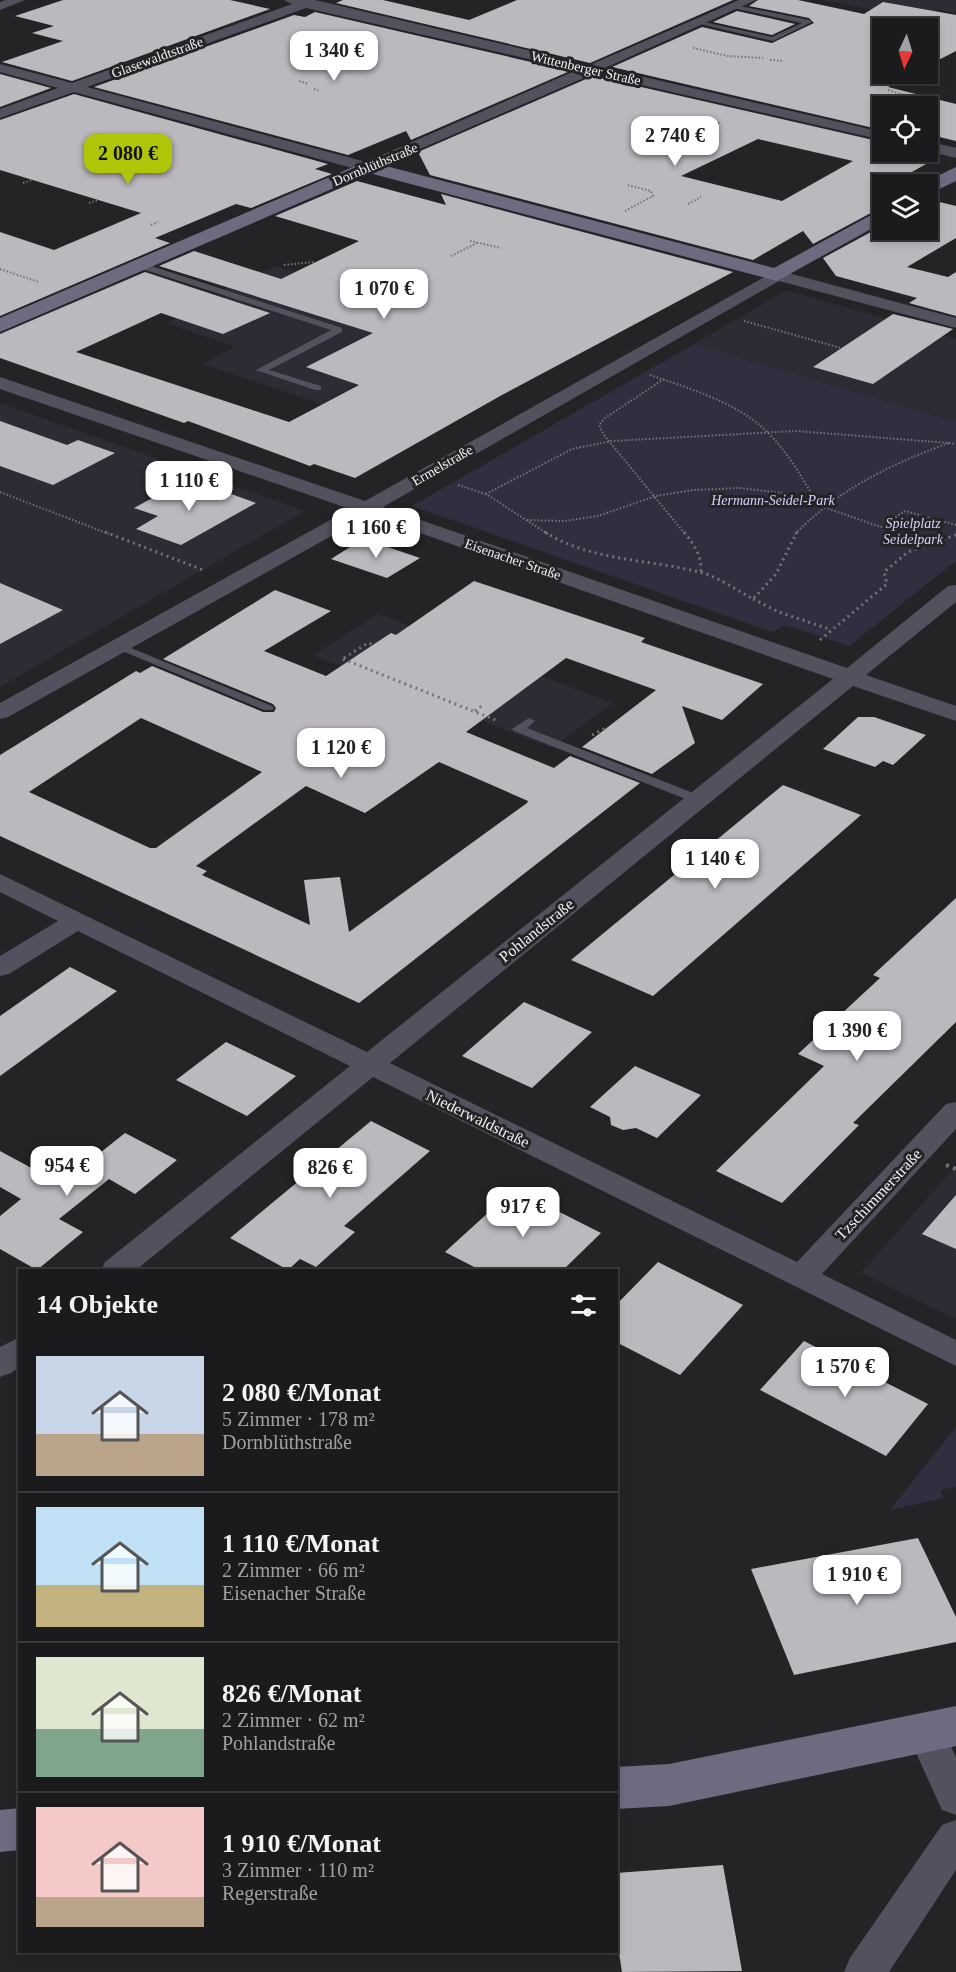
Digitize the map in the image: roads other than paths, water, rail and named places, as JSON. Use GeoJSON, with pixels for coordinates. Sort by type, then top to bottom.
{"type":"FeatureCollection","features":[{"type":"Feature","properties":{"kind":"street"},"geometry":{"type":"LineString","coordinates":[[0,6],[19,0]]}},
{"type":"Feature","properties":{"kind":"street","name":"Wittenberger Straße"},"geometry":{"type":"LineString","coordinates":[[290,0],[309,2],[872,134]]}},
{"type":"Feature","properties":{"kind":"street","name":"Dornblüthstraße"},"geometry":{"type":"LineString","coordinates":[[0,326],[594,70],[750,0]]}},
{"type":"Feature","properties":{"kind":"street","name":"Glasewaldtstraße"},"geometry":{"type":"LineString","coordinates":[[0,114],[309,2]]}},
{"type":"Feature","properties":{"kind":"street"},"geometry":{"type":"LineString","coordinates":[[0,68],[367,168],[956,323]]}},
{"type":"Feature","properties":{"kind":"street"},"geometry":{"type":"LineString","coordinates":[[938,149],[956,153]]}},
{"type":"Feature","properties":{"kind":"street"},"geometry":{"type":"LineString","coordinates":[[938,183],[956,173]]}},
{"type":"Feature","properties":{"kind":"street","name":"Ermelstraße"},"geometry":{"type":"LineString","coordinates":[[0,712],[367,508],[872,221]]}},
{"type":"Feature","properties":{"kind":"street","name":"Eisenacher Straße"},"geometry":{"type":"LineString","coordinates":[[0,382],[956,714]]}},
{"type":"Feature","properties":{"kind":"street","name":"Pohlandstraße"},"geometry":{"type":"LineString","coordinates":[[117,1269],[956,591]]}},
{"type":"Feature","properties":{"kind":"street","name":"Niederwaldstraße"},"geometry":{"type":"LineString","coordinates":[[0,882],[956,1354]]}},
{"type":"Feature","properties":{"kind":"street"},"geometry":{"type":"LineString","coordinates":[[0,968],[78,920]]}},
{"type":"Feature","properties":{"kind":"street","name":"Tzschimmerstraße"},"geometry":{"type":"LineString","coordinates":[[801,1277],[956,1111]]}},
{"type":"Feature","properties":{"kind":"street"},"geometry":{"type":"LineString","coordinates":[[0,1365],[18,1352]]}},
{"type":"Feature","properties":{"kind":"street"},"geometry":{"type":"LineString","coordinates":[[618,1788],[669,1785],[941,1729],[956,1798]]}},
{"type":"Feature","properties":{"kind":"street"},"geometry":{"type":"LineString","coordinates":[[0,1831],[18,1829]]}},
{"type":"Feature","properties":{"kind":"street"},"geometry":{"type":"LineString","coordinates":[[865,1972],[956,1837]]}},
{"type":"Feature","properties":{"kind":"lane"},"geometry":{"type":"LineString","coordinates":[[699,23],[773,39],[809,22],[735,7]]}},
{"type":"Feature","properties":{"kind":"lane"},"geometry":{"type":"LineString","coordinates":[[139,265],[339,330],[261,370],[318,388]]}},
{"type":"Feature","properties":{"kind":"lane"},"geometry":{"type":"LineString","coordinates":[[119,646],[268,708]]}},
{"type":"Feature","properties":{"kind":"lane"},"geometry":{"type":"LineString","coordinates":[[529,721],[518,729],[697,800]]}},
{"type":"Feature","properties":{"kind":"park label","name":"Hermann-Seidel-Park"},"geometry":{"type":"Point","coordinates":[773,500]}},
{"type":"Feature","properties":{"kind":"park label","name":"Spielplatz Seidelpark"},"geometry":{"type":"Point","coordinates":[913,532]}}]}
